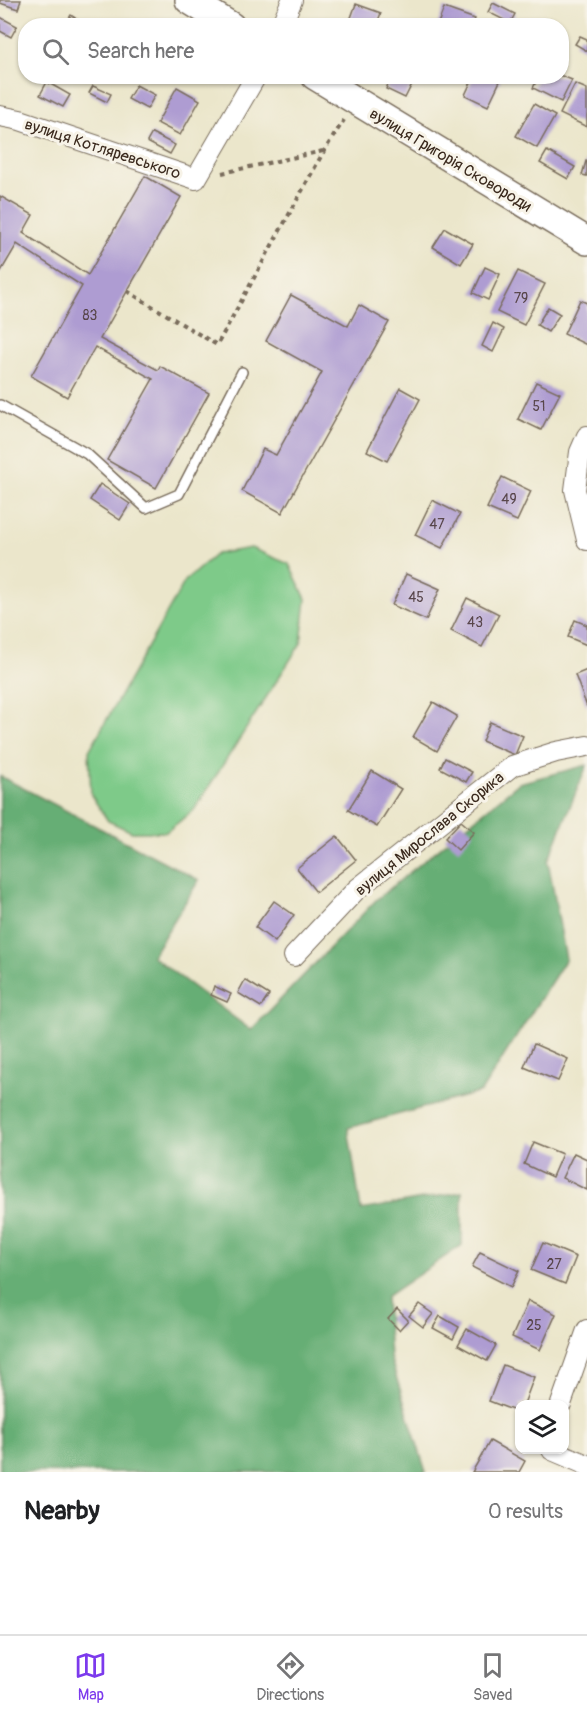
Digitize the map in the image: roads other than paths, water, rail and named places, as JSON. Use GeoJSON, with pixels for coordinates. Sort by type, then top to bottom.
{"type":"FeatureCollection","features":[{"type":"Feature","properties":{"kind":"street"},"geometry":{"type":"LineString","coordinates":[[189,0],[218,18]]}},
{"type":"Feature","properties":{"kind":"street"},"geometry":{"type":"LineString","coordinates":[[284,18],[292,0]]}},
{"type":"Feature","properties":{"kind":"street","name":"вулиця Котляревського"},"geometry":{"type":"LineString","coordinates":[[0,116],[20,120],[196,179],[251,84]]}},
{"type":"Feature","properties":{"kind":"street","name":"вулиця Григорія Сковороди"},"geometry":{"type":"LineString","coordinates":[[328,84],[587,241]]}},
{"type":"Feature","properties":{"kind":"street"},"geometry":{"type":"LineString","coordinates":[[586,537],[575,490],[580,452],[587,436]]}},
{"type":"Feature","properties":{"kind":"street","name":"вулиця Мирослава Скорика"},"geometry":{"type":"LineString","coordinates":[[294,956],[357,889],[512,766],[556,752],[587,746]]}},
{"type":"Feature","properties":{"kind":"street"},"geometry":{"type":"LineString","coordinates":[[562,1400],[587,1330]]}},
{"type":"Feature","properties":{"kind":"street"},"geometry":{"type":"LineString","coordinates":[[563,1454],[587,1465]]}},
{"type":"Feature","properties":{"kind":"lane"},"geometry":{"type":"LineString","coordinates":[[0,405],[87,454],[146,508],[179,494],[242,372]]}}]}
